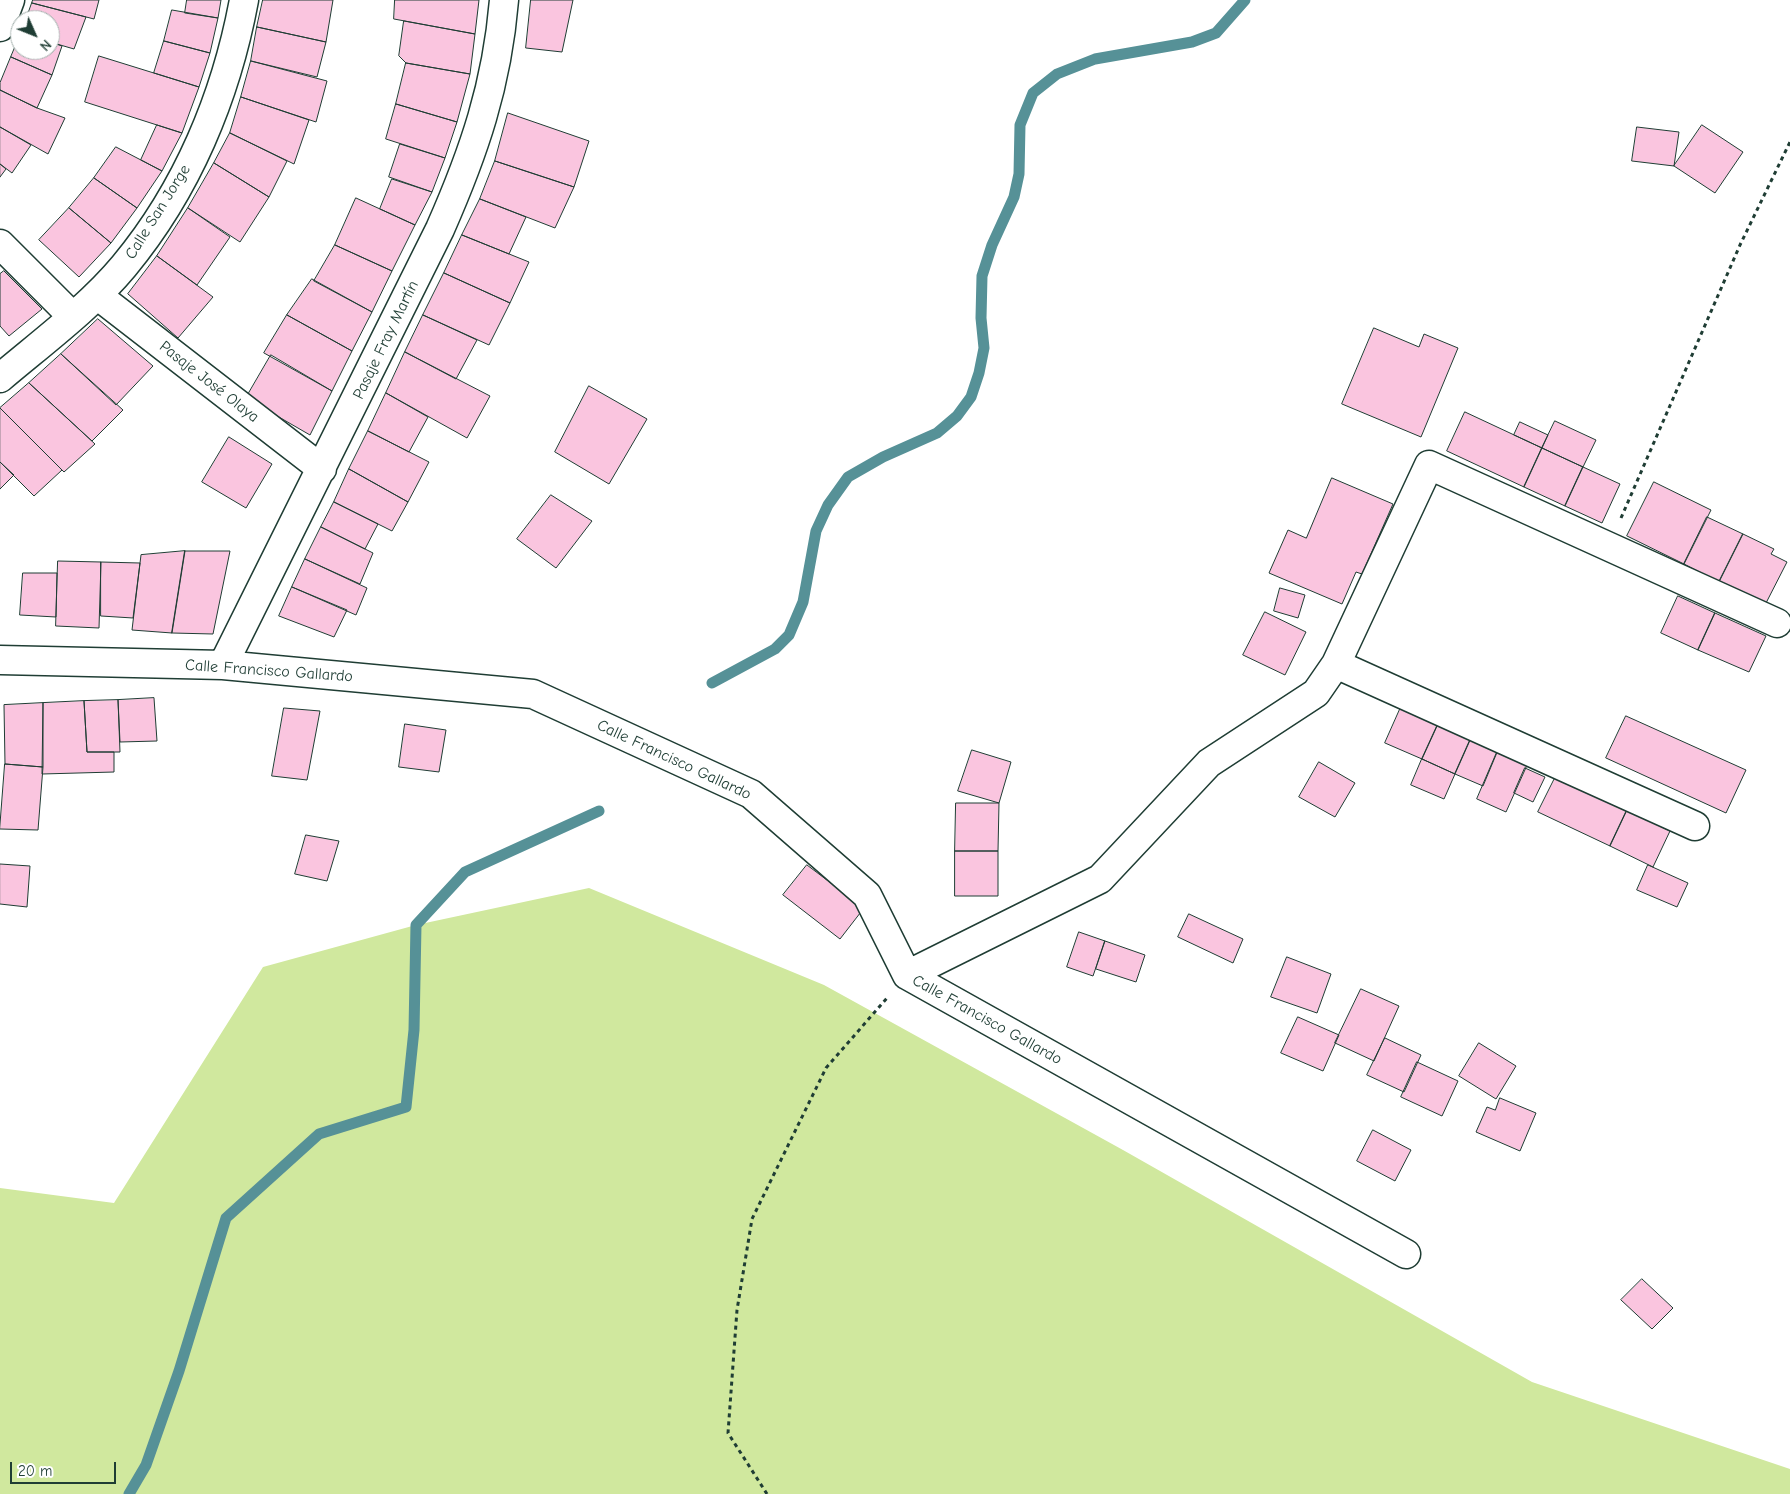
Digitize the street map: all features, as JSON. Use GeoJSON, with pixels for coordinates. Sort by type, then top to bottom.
{"type":"FeatureCollection","features":[{"type":"Feature","properties":{"kind":"street"},"geometry":{"type":"LineString","coordinates":[[0,28],[10,0]]}},
{"type":"Feature","properties":{"kind":"street","name":"Calle San Jorge"},"geometry":{"type":"LineString","coordinates":[[0,378],[97,295],[123,267],[152,228],[195,154],[212,119],[237,40],[244,0]]}},
{"type":"Feature","properties":{"kind":"street","name":"Pasaje Fray Martín"},"geometry":{"type":"LineString","coordinates":[[223,665],[322,469],[467,170],[486,108],[500,44],[504,0]]}},
{"type":"Feature","properties":{"kind":"street"},"geometry":{"type":"LineString","coordinates":[[0,244],[72,316]]}},
{"type":"Feature","properties":{"kind":"street","name":"Pasaje José Olaya"},"geometry":{"type":"LineString","coordinates":[[97,295],[322,469]]}},
{"type":"Feature","properties":{"kind":"street"},"geometry":{"type":"LineString","coordinates":[[907,975],[1100,879],[1210,763],[1316,693],[1336,664],[1429,465],[1777,624]]}},
{"type":"Feature","properties":{"kind":"street"},"geometry":{"type":"LineString","coordinates":[[0,660],[0,665]]}},
{"type":"Feature","properties":{"kind":"street","name":"Calle Francisco Gallardo"},"geometry":{"type":"LineString","coordinates":[[0,660],[223,665],[533,694],[751,794],[867,895],[907,975],[1406,1254]]}},
{"type":"Feature","properties":{"kind":"street"},"geometry":{"type":"LineString","coordinates":[[1336,664],[1695,826]]}},
{"type":"Feature","properties":{"kind":"path"},"geometry":{"type":"LineString","coordinates":[[1608,548],[1740,245],[1790,142]]}},
{"type":"Feature","properties":{"kind":"path"},"geometry":{"type":"LineString","coordinates":[[767,1494],[728,1432],[736,1310],[752,1219],[826,1068],[907,975]]}},
{"type":"Feature","properties":{"kind":"green space"},"geometry":{"type":"Polygon","coordinates":[[[589,888],[824,985],[1123,1150],[1532,1382],[1790,1469],[1790,1494],[0,1494],[0,1188],[114,1203],[263,967],[416,925],[589,888]]]}},
{"type":"Feature","properties":{"kind":"building"},"geometry":{"type":"Polygon","coordinates":[[[33,0],[99,0],[94,19],[32,3],[33,0]]]}},
{"type":"Feature","properties":{"kind":"building"},"geometry":{"type":"Polygon","coordinates":[[[187,0],[221,0],[218,18],[185,13],[187,0]]]}},
{"type":"Feature","properties":{"kind":"building"},"geometry":{"type":"Polygon","coordinates":[[[263,0],[333,0],[326,42],[257,27],[263,0]]]}},
{"type":"Feature","properties":{"kind":"building"},"geometry":{"type":"Polygon","coordinates":[[[395,0],[479,0],[475,34],[394,19],[395,0]]]}},
{"type":"Feature","properties":{"kind":"building"},"geometry":{"type":"Polygon","coordinates":[[[531,0],[573,0],[562,52],[526,48],[531,0]]]}},
{"type":"Feature","properties":{"kind":"building"},"geometry":{"type":"Polygon","coordinates":[[[32,3],[59,10],[30,10],[32,3]]]}},
{"type":"Feature","properties":{"kind":"building"},"geometry":{"type":"Polygon","coordinates":[[[60,10],[86,17],[74,49],[60,45],[60,10]]]}},
{"type":"Feature","properties":{"kind":"building"},"geometry":{"type":"Polygon","coordinates":[[[172,10],[218,18],[210,53],[164,41],[172,10]]]}},
{"type":"Feature","properties":{"kind":"building"},"geometry":{"type":"Polygon","coordinates":[[[404,21],[475,34],[470,74],[406,63],[399,56],[404,21]]]}},
{"type":"Feature","properties":{"kind":"building"},"geometry":{"type":"Polygon","coordinates":[[[257,27],[326,42],[317,77],[251,61],[257,27]]]}},
{"type":"Feature","properties":{"kind":"building"},"geometry":{"type":"Polygon","coordinates":[[[164,41],[210,53],[199,87],[154,73],[164,41]]]}},
{"type":"Feature","properties":{"kind":"building"},"geometry":{"type":"Polygon","coordinates":[[[99,56],[199,87],[182,133],[85,102],[99,56]]]}},
{"type":"Feature","properties":{"kind":"building"},"geometry":{"type":"Polygon","coordinates":[[[10,59],[18,60],[52,75],[37,108],[0,90],[0,83],[10,59]]]}},
{"type":"Feature","properties":{"kind":"building"},"geometry":{"type":"Polygon","coordinates":[[[18,60],[57,60],[52,75],[18,60]]]}},
{"type":"Feature","properties":{"kind":"building"},"geometry":{"type":"Polygon","coordinates":[[[251,61],[327,81],[316,122],[241,97],[251,61]]]}},
{"type":"Feature","properties":{"kind":"building"},"geometry":{"type":"Polygon","coordinates":[[[406,63],[470,74],[457,122],[396,104],[406,63]]]}},
{"type":"Feature","properties":{"kind":"building"},"geometry":{"type":"Polygon","coordinates":[[[0,90],[37,108],[65,118],[48,154],[0,127],[0,90]]]}},
{"type":"Feature","properties":{"kind":"building"},"geometry":{"type":"Polygon","coordinates":[[[241,97],[309,120],[294,164],[230,133],[241,97]]]}},
{"type":"Feature","properties":{"kind":"building"},"geometry":{"type":"Polygon","coordinates":[[[396,104],[457,122],[445,158],[386,139],[396,104]]]}},
{"type":"Feature","properties":{"kind":"building"},"geometry":{"type":"Polygon","coordinates":[[[508,113],[589,141],[574,187],[495,161],[508,113]]]}},
{"type":"Feature","properties":{"kind":"building"},"geometry":{"type":"Polygon","coordinates":[[[157,125],[182,133],[162,171],[141,160],[157,125]]]}},
{"type":"Feature","properties":{"kind":"building"},"geometry":{"type":"Polygon","coordinates":[[[1702,125],[1743,152],[1715,193],[1674,166],[1702,125]]]}},
{"type":"Feature","properties":{"kind":"building"},"geometry":{"type":"Polygon","coordinates":[[[0,127],[31,145],[12,173],[0,164],[0,127]]]}},
{"type":"Feature","properties":{"kind":"building"},"geometry":{"type":"Polygon","coordinates":[[[1637,127],[1679,132],[1674,166],[1632,161],[1637,127]]]}},
{"type":"Feature","properties":{"kind":"building"},"geometry":{"type":"Polygon","coordinates":[[[230,133],[287,161],[269,197],[214,163],[230,133]]]}},
{"type":"Feature","properties":{"kind":"building"},"geometry":{"type":"Polygon","coordinates":[[[400,144],[445,158],[432,192],[389,177],[400,144]]]}},
{"type":"Feature","properties":{"kind":"building"},"geometry":{"type":"Polygon","coordinates":[[[116,147],[162,171],[137,208],[94,178],[116,147]]]}},
{"type":"Feature","properties":{"kind":"building"},"geometry":{"type":"Polygon","coordinates":[[[495,161],[574,187],[555,228],[480,199],[495,161]]]}},
{"type":"Feature","properties":{"kind":"building"},"geometry":{"type":"Polygon","coordinates":[[[214,163],[269,197],[240,242],[188,208],[214,163]]]}},
{"type":"Feature","properties":{"kind":"building"},"geometry":{"type":"Polygon","coordinates":[[[0,164],[6,169],[0,177],[0,164]]]}},
{"type":"Feature","properties":{"kind":"building"},"geometry":{"type":"Polygon","coordinates":[[[94,178],[137,208],[111,243],[69,208],[94,178]]]}},
{"type":"Feature","properties":{"kind":"building"},"geometry":{"type":"Polygon","coordinates":[[[392,179],[432,192],[415,225],[380,209],[392,179]]]}},
{"type":"Feature","properties":{"kind":"building"},"geometry":{"type":"Polygon","coordinates":[[[356,198],[415,225],[392,271],[335,245],[356,198]]]}},
{"type":"Feature","properties":{"kind":"building"},"geometry":{"type":"Polygon","coordinates":[[[480,199],[526,217],[509,254],[462,235],[480,199]]]}},
{"type":"Feature","properties":{"kind":"building"},"geometry":{"type":"Polygon","coordinates":[[[69,208],[111,243],[79,277],[39,240],[69,208]]]}},
{"type":"Feature","properties":{"kind":"building"},"geometry":{"type":"Polygon","coordinates":[[[188,208],[230,237],[197,285],[157,256],[188,208]]]}},
{"type":"Feature","properties":{"kind":"building"},"geometry":{"type":"Polygon","coordinates":[[[462,235],[529,262],[510,303],[444,273],[462,235]]]}},
{"type":"Feature","properties":{"kind":"building"},"geometry":{"type":"Polygon","coordinates":[[[335,245],[392,271],[372,312],[314,281],[335,245]]]}},
{"type":"Feature","properties":{"kind":"building"},"geometry":{"type":"Polygon","coordinates":[[[157,256],[213,297],[178,338],[128,294],[157,256]]]}},
{"type":"Feature","properties":{"kind":"building"},"geometry":{"type":"Polygon","coordinates":[[[4,271],[42,309],[9,336],[0,326],[0,274],[4,271]]]}},
{"type":"Feature","properties":{"kind":"building"},"geometry":{"type":"Polygon","coordinates":[[[444,273],[510,303],[489,345],[423,315],[444,273]]]}},
{"type":"Feature","properties":{"kind":"building"},"geometry":{"type":"Polygon","coordinates":[[[312,279],[372,312],[352,351],[287,315],[312,279]]]}},
{"type":"Feature","properties":{"kind":"building"},"geometry":{"type":"Polygon","coordinates":[[[287,315],[352,351],[332,391],[264,353],[287,315]]]}},
{"type":"Feature","properties":{"kind":"building"},"geometry":{"type":"Polygon","coordinates":[[[423,315],[477,340],[456,379],[405,352],[423,315]]]}},
{"type":"Feature","properties":{"kind":"building"},"geometry":{"type":"Polygon","coordinates":[[[98,319],[153,366],[116,405],[61,354],[98,319]]]}},
{"type":"Feature","properties":{"kind":"building"},"geometry":{"type":"Polygon","coordinates":[[[1374,328],[1419,347],[1424,334],[1458,348],[1421,437],[1342,404],[1374,328]]]}},
{"type":"Feature","properties":{"kind":"building"},"geometry":{"type":"Polygon","coordinates":[[[405,352],[490,396],[467,438],[386,393],[405,352]]]}},
{"type":"Feature","properties":{"kind":"building"},"geometry":{"type":"Polygon","coordinates":[[[61,354],[123,410],[92,441],[29,383],[61,354]]]}},
{"type":"Feature","properties":{"kind":"building"},"geometry":{"type":"Polygon","coordinates":[[[271,355],[332,391],[310,435],[246,398],[271,355]]]}},
{"type":"Feature","properties":{"kind":"building"},"geometry":{"type":"Polygon","coordinates":[[[29,383],[95,444],[64,472],[0,408],[29,383]]]}},
{"type":"Feature","properties":{"kind":"building"},"geometry":{"type":"Polygon","coordinates":[[[589,386],[647,419],[609,484],[555,452],[589,386]]]}},
{"type":"Feature","properties":{"kind":"building"},"geometry":{"type":"Polygon","coordinates":[[[386,393],[428,417],[409,452],[368,431],[386,393]]]}},
{"type":"Feature","properties":{"kind":"building"},"geometry":{"type":"Polygon","coordinates":[[[0,408],[62,470],[34,496],[0,462],[0,408]]]}},
{"type":"Feature","properties":{"kind":"building"},"geometry":{"type":"Polygon","coordinates":[[[1465,412],[1542,448],[1524,487],[1447,451],[1465,412]]]}},
{"type":"Feature","properties":{"kind":"building"},"geometry":{"type":"Polygon","coordinates":[[[1555,421],[1596,440],[1583,467],[1542,448],[1555,421]]]}},
{"type":"Feature","properties":{"kind":"building"},"geometry":{"type":"Polygon","coordinates":[[[1520,422],[1548,435],[1542,448],[1514,435],[1520,422]]]}},
{"type":"Feature","properties":{"kind":"building"},"geometry":{"type":"Polygon","coordinates":[[[368,431],[429,462],[408,502],[349,469],[368,431]]]}},
{"type":"Feature","properties":{"kind":"building"},"geometry":{"type":"Polygon","coordinates":[[[229,437],[272,464],[246,508],[202,482],[229,437]]]}},
{"type":"Feature","properties":{"kind":"building"},"geometry":{"type":"Polygon","coordinates":[[[1542,448],[1583,467],[1565,506],[1524,487],[1542,448]]]}},
{"type":"Feature","properties":{"kind":"building"},"geometry":{"type":"Polygon","coordinates":[[[0,462],[14,475],[0,489],[0,462]]]}},
{"type":"Feature","properties":{"kind":"building"},"geometry":{"type":"Polygon","coordinates":[[[1583,467],[1620,484],[1602,523],[1565,506],[1583,467]]]}},
{"type":"Feature","properties":{"kind":"building"},"geometry":{"type":"Polygon","coordinates":[[[349,469],[408,502],[392,531],[334,502],[349,469]]]}},
{"type":"Feature","properties":{"kind":"building"},"geometry":{"type":"Polygon","coordinates":[[[1332,478],[1393,504],[1362,574],[1356,572],[1342,604],[1269,573],[1288,530],[1306,538],[1332,478]]]}},
{"type":"Feature","properties":{"kind":"building"},"geometry":{"type":"Polygon","coordinates":[[[1654,482],[1711,510],[1684,564],[1627,536],[1654,482]]]}},
{"type":"Feature","properties":{"kind":"building"},"geometry":{"type":"Polygon","coordinates":[[[551,495],[592,521],[556,568],[517,539],[551,495]]]}},
{"type":"Feature","properties":{"kind":"building"},"geometry":{"type":"Polygon","coordinates":[[[334,502],[378,524],[365,549],[321,527],[334,502]]]}},
{"type":"Feature","properties":{"kind":"building"},"geometry":{"type":"Polygon","coordinates":[[[1707,517],[1743,534],[1719,582],[1684,564],[1707,517]]]}},
{"type":"Feature","properties":{"kind":"building"},"geometry":{"type":"Polygon","coordinates":[[[321,527],[373,553],[360,584],[305,559],[321,527]]]}},
{"type":"Feature","properties":{"kind":"building"},"geometry":{"type":"Polygon","coordinates":[[[1743,534],[1774,549],[1771,554],[1787,562],[1765,605],[1719,582],[1743,534]]]}},
{"type":"Feature","properties":{"kind":"building"},"geometry":{"type":"Polygon","coordinates":[[[185,551],[230,551],[213,634],[172,633],[185,551]]]}},
{"type":"Feature","properties":{"kind":"building"},"geometry":{"type":"Polygon","coordinates":[[[185,551],[172,633],[132,630],[141,555],[185,551]]]}},
{"type":"Feature","properties":{"kind":"building"},"geometry":{"type":"Polygon","coordinates":[[[305,559],[367,588],[356,615],[292,587],[305,559]]]}},
{"type":"Feature","properties":{"kind":"building"},"geometry":{"type":"Polygon","coordinates":[[[58,561],[101,562],[99,628],[56,626],[58,561]]]}},
{"type":"Feature","properties":{"kind":"building"},"geometry":{"type":"Polygon","coordinates":[[[101,562],[140,563],[133,618],[101,616],[101,562]]]}},
{"type":"Feature","properties":{"kind":"building"},"geometry":{"type":"Polygon","coordinates":[[[23,573],[57,573],[56,617],[20,615],[23,573]]]}},
{"type":"Feature","properties":{"kind":"building"},"geometry":{"type":"Polygon","coordinates":[[[292,587],[347,610],[334,637],[279,616],[292,587]]]}},
{"type":"Feature","properties":{"kind":"building"},"geometry":{"type":"Polygon","coordinates":[[[1280,588],[1305,595],[1298,618],[1274,611],[1280,588]]]}},
{"type":"Feature","properties":{"kind":"building"},"geometry":{"type":"Polygon","coordinates":[[[1678,596],[1715,613],[1698,650],[1661,633],[1678,596]]]}},
{"type":"Feature","properties":{"kind":"building"},"geometry":{"type":"Polygon","coordinates":[[[1265,612],[1306,632],[1285,675],[1243,655],[1265,612]]]}},
{"type":"Feature","properties":{"kind":"building"},"geometry":{"type":"Polygon","coordinates":[[[1715,613],[1766,636],[1749,672],[1698,650],[1715,613]]]}},
{"type":"Feature","properties":{"kind":"building"},"geometry":{"type":"Polygon","coordinates":[[[154,698],[157,741],[120,742],[118,700],[154,698]]]}},
{"type":"Feature","properties":{"kind":"building"},"geometry":{"type":"Polygon","coordinates":[[[118,700],[120,752],[87,752],[84,701],[118,700]]]}},
{"type":"Feature","properties":{"kind":"building"},"geometry":{"type":"Polygon","coordinates":[[[84,701],[87,752],[114,752],[114,772],[42,774],[43,703],[84,701]]]}},
{"type":"Feature","properties":{"kind":"building"},"geometry":{"type":"Polygon","coordinates":[[[43,703],[43,767],[5,764],[4,705],[43,703]]]}},
{"type":"Feature","properties":{"kind":"building"},"geometry":{"type":"Polygon","coordinates":[[[1401,707],[1438,724],[1422,759],[1385,743],[1401,707]]]}},
{"type":"Feature","properties":{"kind":"building"},"geometry":{"type":"Polygon","coordinates":[[[284,708],[320,711],[307,780],[272,776],[284,708]]]}},
{"type":"Feature","properties":{"kind":"building"},"geometry":{"type":"Polygon","coordinates":[[[1626,716],[1746,770],[1726,813],[1606,758],[1626,716]]]}},
{"type":"Feature","properties":{"kind":"building"},"geometry":{"type":"Polygon","coordinates":[[[405,724],[446,730],[439,772],[399,767],[405,724]]]}},
{"type":"Feature","properties":{"kind":"building"},"geometry":{"type":"Polygon","coordinates":[[[1438,724],[1471,738],[1455,774],[1422,759],[1438,724]]]}},
{"type":"Feature","properties":{"kind":"building"},"geometry":{"type":"Polygon","coordinates":[[[1471,738],[1498,750],[1483,786],[1455,774],[1471,738]]]}},
{"type":"Feature","properties":{"kind":"building"},"geometry":{"type":"Polygon","coordinates":[[[972,750],[1011,762],[999,803],[958,791],[972,750]]]}},
{"type":"Feature","properties":{"kind":"building"},"geometry":{"type":"Polygon","coordinates":[[[1498,750],[1528,763],[1506,812],[1477,799],[1498,750]]]}},
{"type":"Feature","properties":{"kind":"building"},"geometry":{"type":"Polygon","coordinates":[[[1422,759],[1455,774],[1444,799],[1411,785],[1422,759]]]}},
{"type":"Feature","properties":{"kind":"building"},"geometry":{"type":"Polygon","coordinates":[[[1319,762],[1355,783],[1335,817],[1299,797],[1319,762]]]}},
{"type":"Feature","properties":{"kind":"building"},"geometry":{"type":"Polygon","coordinates":[[[5,764],[43,767],[38,830],[0,829],[5,764]]]}},
{"type":"Feature","properties":{"kind":"building"},"geometry":{"type":"Polygon","coordinates":[[[1525,768],[1545,777],[1533,802],[1514,793],[1525,768]]]}},
{"type":"Feature","properties":{"kind":"building"},"geometry":{"type":"Polygon","coordinates":[[[1556,776],[1627,810],[1610,846],[1538,812],[1556,776]]]}},
{"type":"Feature","properties":{"kind":"building"},"geometry":{"type":"Polygon","coordinates":[[[956,803],[999,803],[998,851],[955,851],[956,803]]]}},
{"type":"Feature","properties":{"kind":"building"},"geometry":{"type":"Polygon","coordinates":[[[1627,810],[1670,831],[1653,867],[1610,846],[1627,810]]]}},
{"type":"Feature","properties":{"kind":"building"},"geometry":{"type":"Polygon","coordinates":[[[306,835],[339,841],[327,881],[295,874],[306,835]]]}},
{"type":"Feature","properties":{"kind":"building"},"geometry":{"type":"Polygon","coordinates":[[[955,851],[998,851],[998,896],[955,896],[955,851]]]}},
{"type":"Feature","properties":{"kind":"building"},"geometry":{"type":"Polygon","coordinates":[[[0,864],[30,866],[27,907],[0,904],[0,864]]]}},
{"type":"Feature","properties":{"kind":"building"},"geometry":{"type":"Polygon","coordinates":[[[807,865],[864,908],[840,939],[783,895],[807,865]]]}},
{"type":"Feature","properties":{"kind":"building"},"geometry":{"type":"Polygon","coordinates":[[[1648,865],[1688,883],[1677,907],[1637,890],[1648,865]]]}},
{"type":"Feature","properties":{"kind":"building"},"geometry":{"type":"Polygon","coordinates":[[[1189,914],[1243,939],[1233,963],[1178,937],[1189,914]]]}},
{"type":"Feature","properties":{"kind":"building"},"geometry":{"type":"Polygon","coordinates":[[[1079,932],[1105,941],[1093,976],[1067,967],[1079,932]]]}},
{"type":"Feature","properties":{"kind":"building"},"geometry":{"type":"Polygon","coordinates":[[[1105,941],[1145,955],[1136,982],[1096,969],[1105,941]]]}},
{"type":"Feature","properties":{"kind":"building"},"geometry":{"type":"Polygon","coordinates":[[[1287,957],[1331,974],[1317,1013],[1271,997],[1287,957]]]}},
{"type":"Feature","properties":{"kind":"building"},"geometry":{"type":"Polygon","coordinates":[[[1361,989],[1399,1006],[1374,1061],[1335,1043],[1361,989]]]}},
{"type":"Feature","properties":{"kind":"building"},"geometry":{"type":"Polygon","coordinates":[[[1298,1017],[1339,1035],[1323,1071],[1281,1053],[1298,1017]]]}},
{"type":"Feature","properties":{"kind":"building"},"geometry":{"type":"Polygon","coordinates":[[[1385,1038],[1421,1055],[1404,1092],[1367,1075],[1385,1038]]]}},
{"type":"Feature","properties":{"kind":"building"},"geometry":{"type":"Polygon","coordinates":[[[1479,1043],[1516,1066],[1496,1099],[1459,1076],[1479,1043]]]}},
{"type":"Feature","properties":{"kind":"building"},"geometry":{"type":"Polygon","coordinates":[[[1417,1062],[1458,1081],[1442,1116],[1401,1097],[1417,1062]]]}},
{"type":"Feature","properties":{"kind":"building"},"geometry":{"type":"Polygon","coordinates":[[[1500,1098],[1536,1113],[1520,1151],[1476,1132],[1487,1107],[1495,1110],[1500,1098]]]}},
{"type":"Feature","properties":{"kind":"building"},"geometry":{"type":"Polygon","coordinates":[[[1373,1130],[1411,1150],[1395,1181],[1357,1161],[1373,1130]]]}},
{"type":"Feature","properties":{"kind":"building"},"geometry":{"type":"Polygon","coordinates":[[[1642,1279],[1673,1308],[1652,1329],[1621,1300],[1642,1279]]]}},
{"type":"Feature","properties":{"kind":"waterway"},"geometry":{"type":"LineString","coordinates":[[712,683],[775,649],[789,635],[803,602],[816,531],[828,505],[848,477],[883,457],[937,433],[957,416],[971,397],[979,373],[984,348],[981,318],[982,276],[992,245],[1014,197],[1019,174],[1020,125],[1033,93],[1057,74],[1095,59],[1192,42],[1216,33],[1245,0]]}},
{"type":"Feature","properties":{"kind":"waterway"},"geometry":{"type":"LineString","coordinates":[[129,1494],[146,1465],[179,1371],[226,1218],[319,1134],[406,1107],[414,1030],[416,925],[465,872],[599,811]]}}]}
